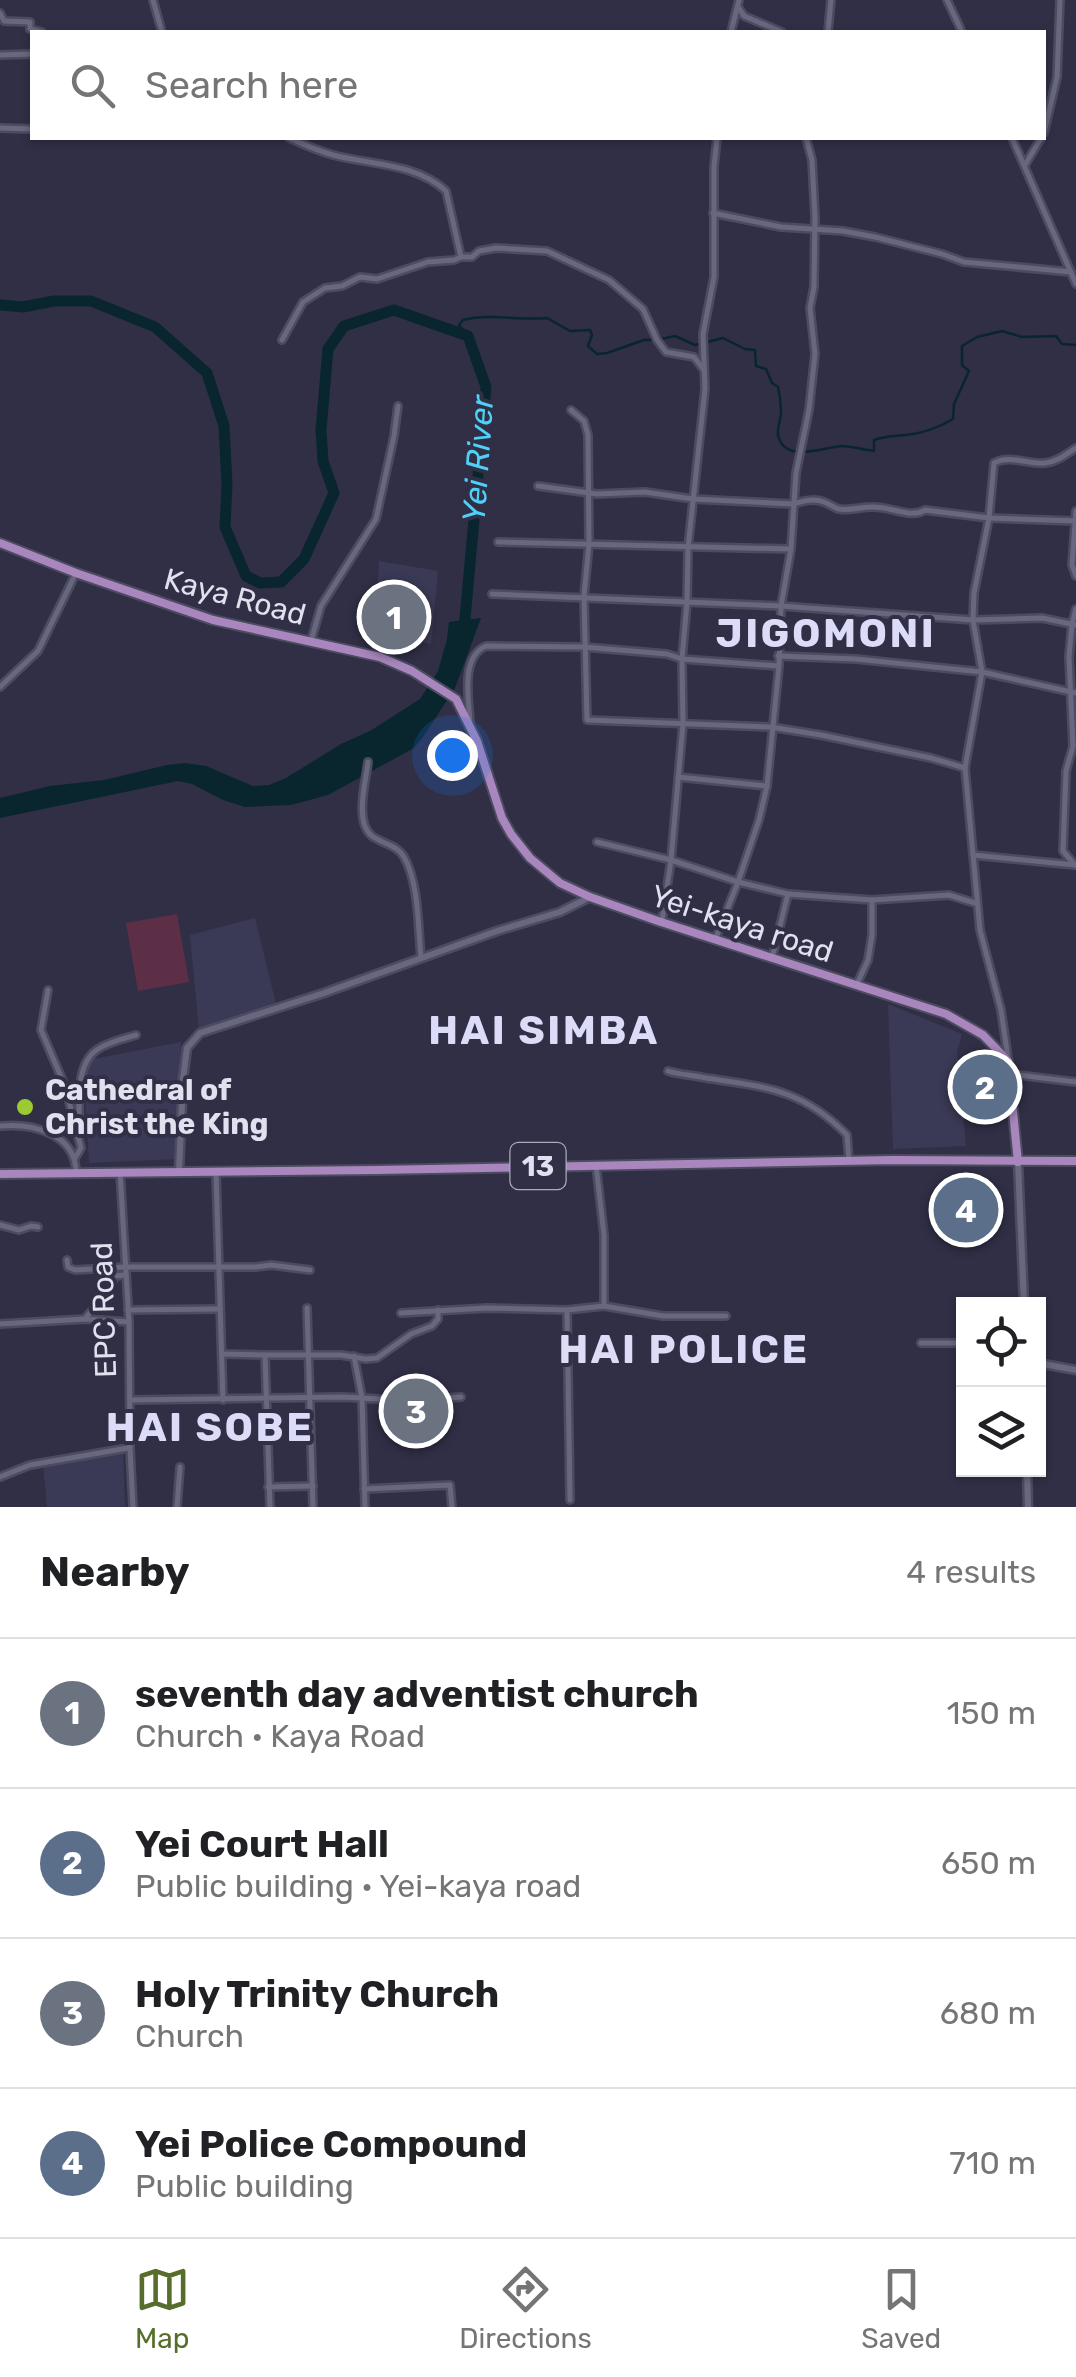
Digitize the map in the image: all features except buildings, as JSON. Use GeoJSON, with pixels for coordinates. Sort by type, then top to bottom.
{"type":"FeatureCollection","features":[{"type":"Feature","properties":{"kind":"main road","name":"Kaya Road"},"geometry":{"type":"LineString","coordinates":[[3,546],[213,620],[380,657],[421,676],[456,699]]}},
{"type":"Feature","properties":{"kind":"main road","name":"Yei-kaya road"},"geometry":{"type":"LineString","coordinates":[[456,699],[510,834],[560,883],[714,940],[946,1014],[983,1035],[1008,1061]]}},
{"type":"Feature","properties":{"kind":"main road"},"geometry":{"type":"LineString","coordinates":[[1008,1061],[1018,1162]]}},
{"type":"Feature","properties":{"kind":"main road","name":"13"},"geometry":{"type":"LineString","coordinates":[[0,1174],[893,1160],[1076,1162]]}},
{"type":"Feature","properties":{"kind":"street"},"geometry":{"type":"LineString","coordinates":[[153,0],[161,30]]}},
{"type":"Feature","properties":{"kind":"street"},"geometry":{"type":"LineString","coordinates":[[828,30],[831,0]]}},
{"type":"Feature","properties":{"kind":"street"},"geometry":{"type":"LineString","coordinates":[[947,0],[961,30]]}},
{"type":"Feature","properties":{"kind":"street"},"geometry":{"type":"LineString","coordinates":[[1046,120],[1057,77],[1060,0]]}},
{"type":"Feature","properties":{"kind":"street"},"geometry":{"type":"LineString","coordinates":[[732,30],[738,4]]}},
{"type":"Feature","properties":{"kind":"street"},"geometry":{"type":"LineString","coordinates":[[738,4],[744,16],[777,30]]}},
{"type":"Feature","properties":{"kind":"street"},"geometry":{"type":"LineString","coordinates":[[0,13],[4,20],[30,22],[30,29],[34,30]]}},
{"type":"Feature","properties":{"kind":"street"},"geometry":{"type":"LineString","coordinates":[[0,56],[30,54]]}},
{"type":"Feature","properties":{"kind":"street"},"geometry":{"type":"LineString","coordinates":[[0,128],[30,129]]}},
{"type":"Feature","properties":{"kind":"street"},"geometry":{"type":"LineString","coordinates":[[294,140],[331,155],[397,166],[439,184],[446,191],[461,257]]}},
{"type":"Feature","properties":{"kind":"street"},"geometry":{"type":"LineString","coordinates":[[662,922],[684,724],[682,659],[688,548],[704,388],[703,338],[714,277],[717,140]]}},
{"type":"Feature","properties":{"kind":"street"},"geometry":{"type":"LineString","coordinates":[[714,940],[738,882],[767,786],[781,606],[814,354],[810,308],[814,287],[812,160],[807,140]]}},
{"type":"Feature","properties":{"kind":"street"},"geometry":{"type":"LineString","coordinates":[[1013,140],[1076,284]]}},
{"type":"Feature","properties":{"kind":"street"},"geometry":{"type":"LineString","coordinates":[[1025,165],[1039,140]]}},
{"type":"Feature","properties":{"kind":"street"},"geometry":{"type":"LineString","coordinates":[[713,213],[781,227],[875,237],[964,262],[1071,272]]}},
{"type":"Feature","properties":{"kind":"street"},"geometry":{"type":"LineString","coordinates":[[282,340],[303,302],[325,288],[342,286],[360,277],[378,279],[428,262],[472,258],[478,252],[496,248],[548,251],[609,280],[643,309],[666,352],[694,357],[704,370]]}},
{"type":"Feature","properties":{"kind":"street"},"geometry":{"type":"LineString","coordinates":[[311,640],[321,606],[376,519],[398,406]]}},
{"type":"Feature","properties":{"kind":"street"},"geometry":{"type":"LineString","coordinates":[[571,410],[587,426],[587,720],[772,728],[821,735],[965,768]]}},
{"type":"Feature","properties":{"kind":"street"},"geometry":{"type":"LineString","coordinates":[[1008,1061],[1001,1010],[986,959],[976,903],[965,768],[982,672],[973,620],[974,593],[989,518],[994,463],[1003,458],[1044,464],[1076,448]]}},
{"type":"Feature","properties":{"kind":"street"},"geometry":{"type":"LineString","coordinates":[[538,486],[589,493],[645,492],[793,504],[806,500],[855,510],[867,506],[900,509],[906,514],[925,510],[989,518],[1075,521]]}},
{"type":"Feature","properties":{"kind":"street"},"geometry":{"type":"LineString","coordinates":[[1076,511],[1072,565],[1076,576]]}},
{"type":"Feature","properties":{"kind":"street"},"geometry":{"type":"LineString","coordinates":[[498,542],[790,550]]}},
{"type":"Feature","properties":{"kind":"street"},"geometry":{"type":"LineString","coordinates":[[0,687],[38,651],[76,573]]}},
{"type":"Feature","properties":{"kind":"street"},"geometry":{"type":"LineString","coordinates":[[492,594],[781,606],[973,620],[1042,618],[1074,625]]}},
{"type":"Feature","properties":{"kind":"street"},"geometry":{"type":"LineString","coordinates":[[1075,865],[1063,851],[1066,771],[1073,746],[1070,715],[1074,692],[1069,657],[1076,609]]}},
{"type":"Feature","properties":{"kind":"street"},"geometry":{"type":"LineString","coordinates":[[470,726],[469,682],[475,651],[486,646],[584,647],[779,666]]}},
{"type":"Feature","properties":{"kind":"street"},"geometry":{"type":"LineString","coordinates":[[778,656],[982,672],[1074,692]]}},
{"type":"Feature","properties":{"kind":"street"},"geometry":{"type":"LineString","coordinates":[[368,762],[362,787],[364,828],[404,856],[411,877],[421,957]]}},
{"type":"Feature","properties":{"kind":"street"},"geometry":{"type":"LineString","coordinates":[[678,776],[767,786]]}},
{"type":"Feature","properties":{"kind":"street"},"geometry":{"type":"LineString","coordinates":[[597,842],[788,894],[872,900],[949,895],[976,903]]}},
{"type":"Feature","properties":{"kind":"street"},"geometry":{"type":"LineString","coordinates":[[973,855],[1075,865]]}},
{"type":"Feature","properties":{"kind":"street"},"geometry":{"type":"LineString","coordinates":[[772,958],[788,894]]}},
{"type":"Feature","properties":{"kind":"street"},"geometry":{"type":"LineString","coordinates":[[179,1171],[186,1048],[200,1034],[560,912],[590,897]]}},
{"type":"Feature","properties":{"kind":"street"},"geometry":{"type":"LineString","coordinates":[[857,984],[868,960],[872,900]]}},
{"type":"Feature","properties":{"kind":"street"},"geometry":{"type":"LineString","coordinates":[[48,990],[41,1030],[64,1086],[79,1140],[81,1148],[75,1158]]}},
{"type":"Feature","properties":{"kind":"street"},"geometry":{"type":"LineString","coordinates":[[79,1140],[82,1072],[89,1056],[101,1046],[136,1035]]}},
{"type":"Feature","properties":{"kind":"street"},"geometry":{"type":"LineString","coordinates":[[668,1071],[762,1087],[802,1099],[847,1136],[849,1161]]}},
{"type":"Feature","properties":{"kind":"street"},"geometry":{"type":"LineString","coordinates":[[1010,1074],[1076,1082]]}},
{"type":"Feature","properties":{"kind":"street"},"geometry":{"type":"LineString","coordinates":[[0,1126],[33,1126],[53,1133],[75,1158],[76,1173]]}},
{"type":"Feature","properties":{"kind":"street"},"geometry":{"type":"LineString","coordinates":[[1018,1162],[1024,1297]]}},
{"type":"Feature","properties":{"kind":"street"},"geometry":{"type":"LineString","coordinates":[[596,1165],[604,1235],[604,1306]]}},
{"type":"Feature","properties":{"kind":"street","name":"EPC Road"},"geometry":{"type":"LineString","coordinates":[[120,1172],[129,1322],[133,1507]]}},
{"type":"Feature","properties":{"kind":"street"},"geometry":{"type":"LineString","coordinates":[[216,1172],[223,1400]]}},
{"type":"Feature","properties":{"kind":"street"},"geometry":{"type":"LineString","coordinates":[[0,1225],[19,1230],[38,1227]]}},
{"type":"Feature","properties":{"kind":"street"},"geometry":{"type":"LineString","coordinates":[[67,1260],[68,1267],[74,1270],[271,1265],[310,1270]]}},
{"type":"Feature","properties":{"kind":"street"},"geometry":{"type":"LineString","coordinates":[[85,1318],[111,1288],[114,1276],[126,1271]]}},
{"type":"Feature","properties":{"kind":"street"},"geometry":{"type":"LineString","coordinates":[[401,1313],[604,1306],[663,1316],[726,1316]]}},
{"type":"Feature","properties":{"kind":"street"},"geometry":{"type":"LineString","coordinates":[[307,1308],[312,1507]]}},
{"type":"Feature","properties":{"kind":"street"},"geometry":{"type":"LineString","coordinates":[[128,1310],[220,1309]]}},
{"type":"Feature","properties":{"kind":"street"},"geometry":{"type":"LineString","coordinates":[[223,1354],[377,1358],[411,1334],[432,1326],[438,1319],[438,1310]]}},
{"type":"Feature","properties":{"kind":"street"},"geometry":{"type":"LineString","coordinates":[[566,1310],[570,1500]]}},
{"type":"Feature","properties":{"kind":"street"},"geometry":{"type":"LineString","coordinates":[[0,1324],[85,1318],[129,1322]]}},
{"type":"Feature","properties":{"kind":"street"},"geometry":{"type":"LineString","coordinates":[[921,1343],[956,1344]]}},
{"type":"Feature","properties":{"kind":"street"},"geometry":{"type":"LineString","coordinates":[[264,1355],[270,1507]]}},
{"type":"Feature","properties":{"kind":"street"},"geometry":{"type":"LineString","coordinates":[[354,1356],[362,1398],[365,1507]]}},
{"type":"Feature","properties":{"kind":"street"},"geometry":{"type":"LineString","coordinates":[[1046,1364],[1076,1370]]}},
{"type":"Feature","properties":{"kind":"street"},"geometry":{"type":"LineString","coordinates":[[130,1400],[362,1398],[413,1402],[461,1397]]}},
{"type":"Feature","properties":{"kind":"street"},"geometry":{"type":"LineString","coordinates":[[0,1477],[30,1466],[130,1448]]}},
{"type":"Feature","properties":{"kind":"street"},"geometry":{"type":"LineString","coordinates":[[177,1507],[180,1467]]}},
{"type":"Feature","properties":{"kind":"street"},"geometry":{"type":"LineString","coordinates":[[1027,1477],[1028,1507]]}},
{"type":"Feature","properties":{"kind":"street"},"geometry":{"type":"LineString","coordinates":[[364,1489],[450,1485],[452,1507]]}},
{"type":"Feature","properties":{"kind":"street"},"geometry":{"type":"LineString","coordinates":[[268,1487],[313,1486]]}},
{"type":"Feature","properties":{"kind":"shaded area"},"geometry":{"type":"Polygon","coordinates":[[[379,561],[438,571],[431,644],[375,634],[379,561]]]}},
{"type":"Feature","properties":{"kind":"shaded area"},"geometry":{"type":"Polygon","coordinates":[[[177,914],[189,982],[138,991],[126,923],[177,914]]]}},
{"type":"Feature","properties":{"kind":"shaded area"},"geometry":{"type":"Polygon","coordinates":[[[255,918],[276,1004],[199,1030],[190,935],[255,918]]]}},
{"type":"Feature","properties":{"kind":"shaded area"},"geometry":{"type":"Polygon","coordinates":[[[888,1004],[962,1034],[957,1051],[966,1146],[893,1149],[888,1004]]]}},
{"type":"Feature","properties":{"kind":"shaded area"},"geometry":{"type":"Polygon","coordinates":[[[181,1042],[178,1159],[89,1163],[83,1061],[181,1042]]]}},
{"type":"Feature","properties":{"kind":"shaded area"},"geometry":{"type":"Polygon","coordinates":[[[123,1451],[125,1507],[47,1507],[43,1464],[123,1451]]]}},
{"type":"Feature","properties":{"kind":"water"},"geometry":{"type":"Polygon","coordinates":[[[481,618],[455,688],[414,748],[328,795],[291,805],[245,807],[178,781],[0,818],[0,798],[167,765],[206,766],[253,786],[286,778],[420,699],[438,671],[449,622],[481,618]]]}},
{"type":"Feature","properties":{"kind":"waterway","name":"Yei River"},"geometry":{"type":"LineString","coordinates":[[0,305],[23,307],[54,301],[91,301],[155,327],[207,373],[224,426],[225,527],[246,576],[260,583],[281,582],[304,559],[334,493],[323,461],[321,430],[328,349],[344,326],[394,310],[468,336],[486,387],[462,634]]}},
{"type":"Feature","properties":{"kind":"waterway"},"geometry":{"type":"LineString","coordinates":[[468,336],[459,325],[463,320],[495,317],[547,318],[570,331],[590,330],[588,346],[597,354],[644,340],[675,336],[695,345],[723,338],[755,350],[756,366],[766,369],[778,387],[778,435],[782,444],[806,452],[842,446],[874,451],[874,440],[925,431],[953,419],[954,404],[969,371],[962,365],[962,346],[977,337],[1002,331],[1022,337],[1056,336],[1062,344],[1076,345]]}},
{"type":"Feature","properties":{"kind":"place","name":"seventh day adventist church"},"geometry":{"type":"Point","coordinates":[394,617]}},
{"type":"Feature","properties":{"kind":"place","name":"Yei Court Hall"},"geometry":{"type":"Point","coordinates":[985,1087]}},
{"type":"Feature","properties":{"kind":"place","name":"Cathedral of Christ the King"},"geometry":{"type":"Point","coordinates":[25,1107]}},
{"type":"Feature","properties":{"kind":"place","name":"Yei Police Compound"},"geometry":{"type":"Point","coordinates":[966,1210]}},
{"type":"Feature","properties":{"kind":"place","name":"Holy Trinity Church"},"geometry":{"type":"Point","coordinates":[416,1411]}},
{"type":"Feature","properties":{"kind":"district","name":"JIGOMONI"},"geometry":{"type":"Point","coordinates":[826,633]}},
{"type":"Feature","properties":{"kind":"district","name":"HAI SIMBA"},"geometry":{"type":"Point","coordinates":[544,1030]}},
{"type":"Feature","properties":{"kind":"district","name":"HAI POLICE"},"geometry":{"type":"Point","coordinates":[684,1349]}},
{"type":"Feature","properties":{"kind":"district","name":"HAI SOBE"},"geometry":{"type":"Point","coordinates":[210,1427]}}]}
